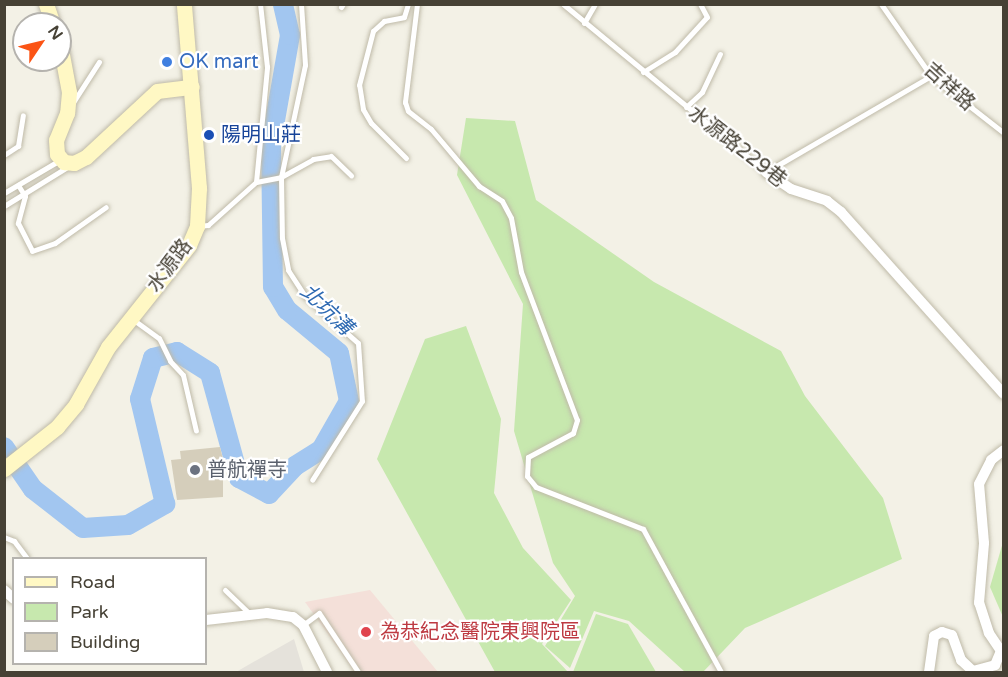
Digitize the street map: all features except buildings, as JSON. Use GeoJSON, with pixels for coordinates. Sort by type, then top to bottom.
{"type":"FeatureCollection","features":[{"type":"Feature","properties":{"kind":"street","name":"水源路"},"geometry":{"type":"LineString","coordinates":[[4,469],[57,428],[76,404],[108,347],[189,245],[197,226],[199,188],[184,4]]}},
{"type":"Feature","properties":{"kind":"street"},"geometry":{"type":"LineString","coordinates":[[65,72],[69,92],[67,113],[56,140],[68,161],[112,135],[157,91],[192,87]]}},
{"type":"Feature","properties":{"kind":"street","name":"水源路229巷"},"geometry":{"type":"LineString","coordinates":[[766,172],[791,189],[827,201],[842,212],[1004,394]]}},
{"type":"Feature","properties":{"kind":"street"},"geometry":{"type":"LineString","coordinates":[[929,672],[934,636],[942,632],[952,635],[961,660],[974,670],[995,665],[1001,651],[989,633],[979,603],[984,543],[979,484],[991,460],[1004,450]]}},
{"type":"Feature","properties":{"kind":"street"},"geometry":{"type":"LineString","coordinates":[[207,620],[250,614],[280,614],[293,617],[303,625],[327,672]]}},
{"type":"Feature","properties":{"kind":"lane"},"geometry":{"type":"LineString","coordinates":[[256,182],[267,67],[260,4]]}},
{"type":"Feature","properties":{"kind":"lane"},"geometry":{"type":"LineString","coordinates":[[301,4],[305,65],[281,177],[282,238],[288,270],[303,295],[358,343],[362,400],[312,480]]}},
{"type":"Feature","properties":{"kind":"lane"},"geometry":{"type":"LineString","coordinates":[[406,158],[371,123],[363,109],[358,85],[373,31],[384,21],[404,17],[408,4]]}},
{"type":"Feature","properties":{"kind":"lane"},"geometry":{"type":"LineString","coordinates":[[417,4],[405,102],[408,111],[431,129],[479,186],[502,201],[511,218],[521,272],[577,420],[573,433],[528,457],[527,476],[536,487],[643,529],[721,672]]}},
{"type":"Feature","properties":{"kind":"lane","name":"水源路229巷"},"geometry":{"type":"LineString","coordinates":[[563,4],[766,172]]}},
{"type":"Feature","properties":{"kind":"lane"},"geometry":{"type":"LineString","coordinates":[[584,23],[595,4]]}},
{"type":"Feature","properties":{"kind":"lane"},"geometry":{"type":"LineString","coordinates":[[643,72],[675,52],[707,17],[700,4]]}},
{"type":"Feature","properties":{"kind":"lane","name":"吉祥路"},"geometry":{"type":"LineString","coordinates":[[881,4],[931,76],[1004,133]]}},
{"type":"Feature","properties":{"kind":"lane"},"geometry":{"type":"LineString","coordinates":[[686,107],[702,92],[720,54]]}},
{"type":"Feature","properties":{"kind":"lane"},"geometry":{"type":"LineString","coordinates":[[67,113],[99,62]]}},
{"type":"Feature","properties":{"kind":"lane"},"geometry":{"type":"LineString","coordinates":[[766,172],[931,76]]}},
{"type":"Feature","properties":{"kind":"lane"},"geometry":{"type":"LineString","coordinates":[[4,156],[18,146],[22,115]]}},
{"type":"Feature","properties":{"kind":"lane"},"geometry":{"type":"LineString","coordinates":[[197,226],[208,225],[256,182],[281,177],[313,159],[331,156],[351,175]]}},
{"type":"Feature","properties":{"kind":"lane"},"geometry":{"type":"LineString","coordinates":[[4,194],[68,161]]}},
{"type":"Feature","properties":{"kind":"lane"},"geometry":{"type":"LineString","coordinates":[[4,206],[24,196],[68,161]]}},
{"type":"Feature","properties":{"kind":"lane"},"geometry":{"type":"LineString","coordinates":[[18,185],[24,196],[18,223],[32,251],[55,243],[106,207]]}},
{"type":"Feature","properties":{"kind":"lane"},"geometry":{"type":"LineString","coordinates":[[130,318],[159,338],[170,362],[183,375],[196,431]]}},
{"type":"Feature","properties":{"kind":"lane"},"geometry":{"type":"LineString","coordinates":[[4,537],[14,541],[26,557]]}},
{"type":"Feature","properties":{"kind":"lane"},"geometry":{"type":"LineString","coordinates":[[225,590],[250,614]]}},
{"type":"Feature","properties":{"kind":"lane"},"geometry":{"type":"LineString","coordinates":[[303,625],[319,613],[358,672]]}},
{"type":"Feature","properties":{"kind":"shaded area","name":"為恭紀念醫院東興院區"},"geometry":{"type":"Polygon","coordinates":[[[370,590],[438,672],[355,672],[305,602],[370,590]]]}},
{"type":"Feature","properties":{"kind":"shaded area"},"geometry":{"type":"Polygon","coordinates":[[[294,639],[304,672],[236,672],[294,639]]]}},
{"type":"Feature","properties":{"kind":"green space"},"geometry":{"type":"Polygon","coordinates":[[[466,118],[515,121],[536,200],[654,282],[781,351],[805,396],[883,498],[902,559],[745,628],[703,672],[685,672],[629,621],[594,611],[570,668],[545,646],[575,596],[553,563],[514,431],[523,304],[457,175],[466,118]]]}},
{"type":"Feature","properties":{"kind":"green space"},"geometry":{"type":"Polygon","coordinates":[[[466,326],[501,419],[494,493],[523,548],[571,600],[542,644],[568,672],[495,672],[377,459],[425,339],[466,326]]]}},
{"type":"Feature","properties":{"kind":"green space"},"geometry":{"type":"Polygon","coordinates":[[[1003,542],[1004,617],[990,587],[1003,542]]]}},
{"type":"Feature","properties":{"kind":"green space"},"geometry":{"type":"Polygon","coordinates":[[[596,614],[628,624],[656,672],[573,672],[596,614]]]}},
{"type":"Feature","properties":{"kind":"waterway","name":"北坑溝"},"geometry":{"type":"LineString","coordinates":[[4,447],[33,489],[83,528],[128,525],[165,504],[140,399],[153,358],[177,352],[210,373],[239,478],[269,494],[295,466],[321,450],[349,401],[339,353],[287,310],[273,287],[271,143],[290,35],[283,4]]}},
{"type":"Feature","properties":{"kind":"place","name":"OK mart"},"geometry":{"type":"Point","coordinates":[167,62]}},
{"type":"Feature","properties":{"kind":"place","name":"陽明山莊"},"geometry":{"type":"Point","coordinates":[209,135]}},
{"type":"Feature","properties":{"kind":"place","name":"普航禪寺"},"geometry":{"type":"Point","coordinates":[195,470]}},
{"type":"Feature","properties":{"kind":"place","name":"為恭紀念醫院東興院區"},"geometry":{"type":"Point","coordinates":[366,632]}}]}
